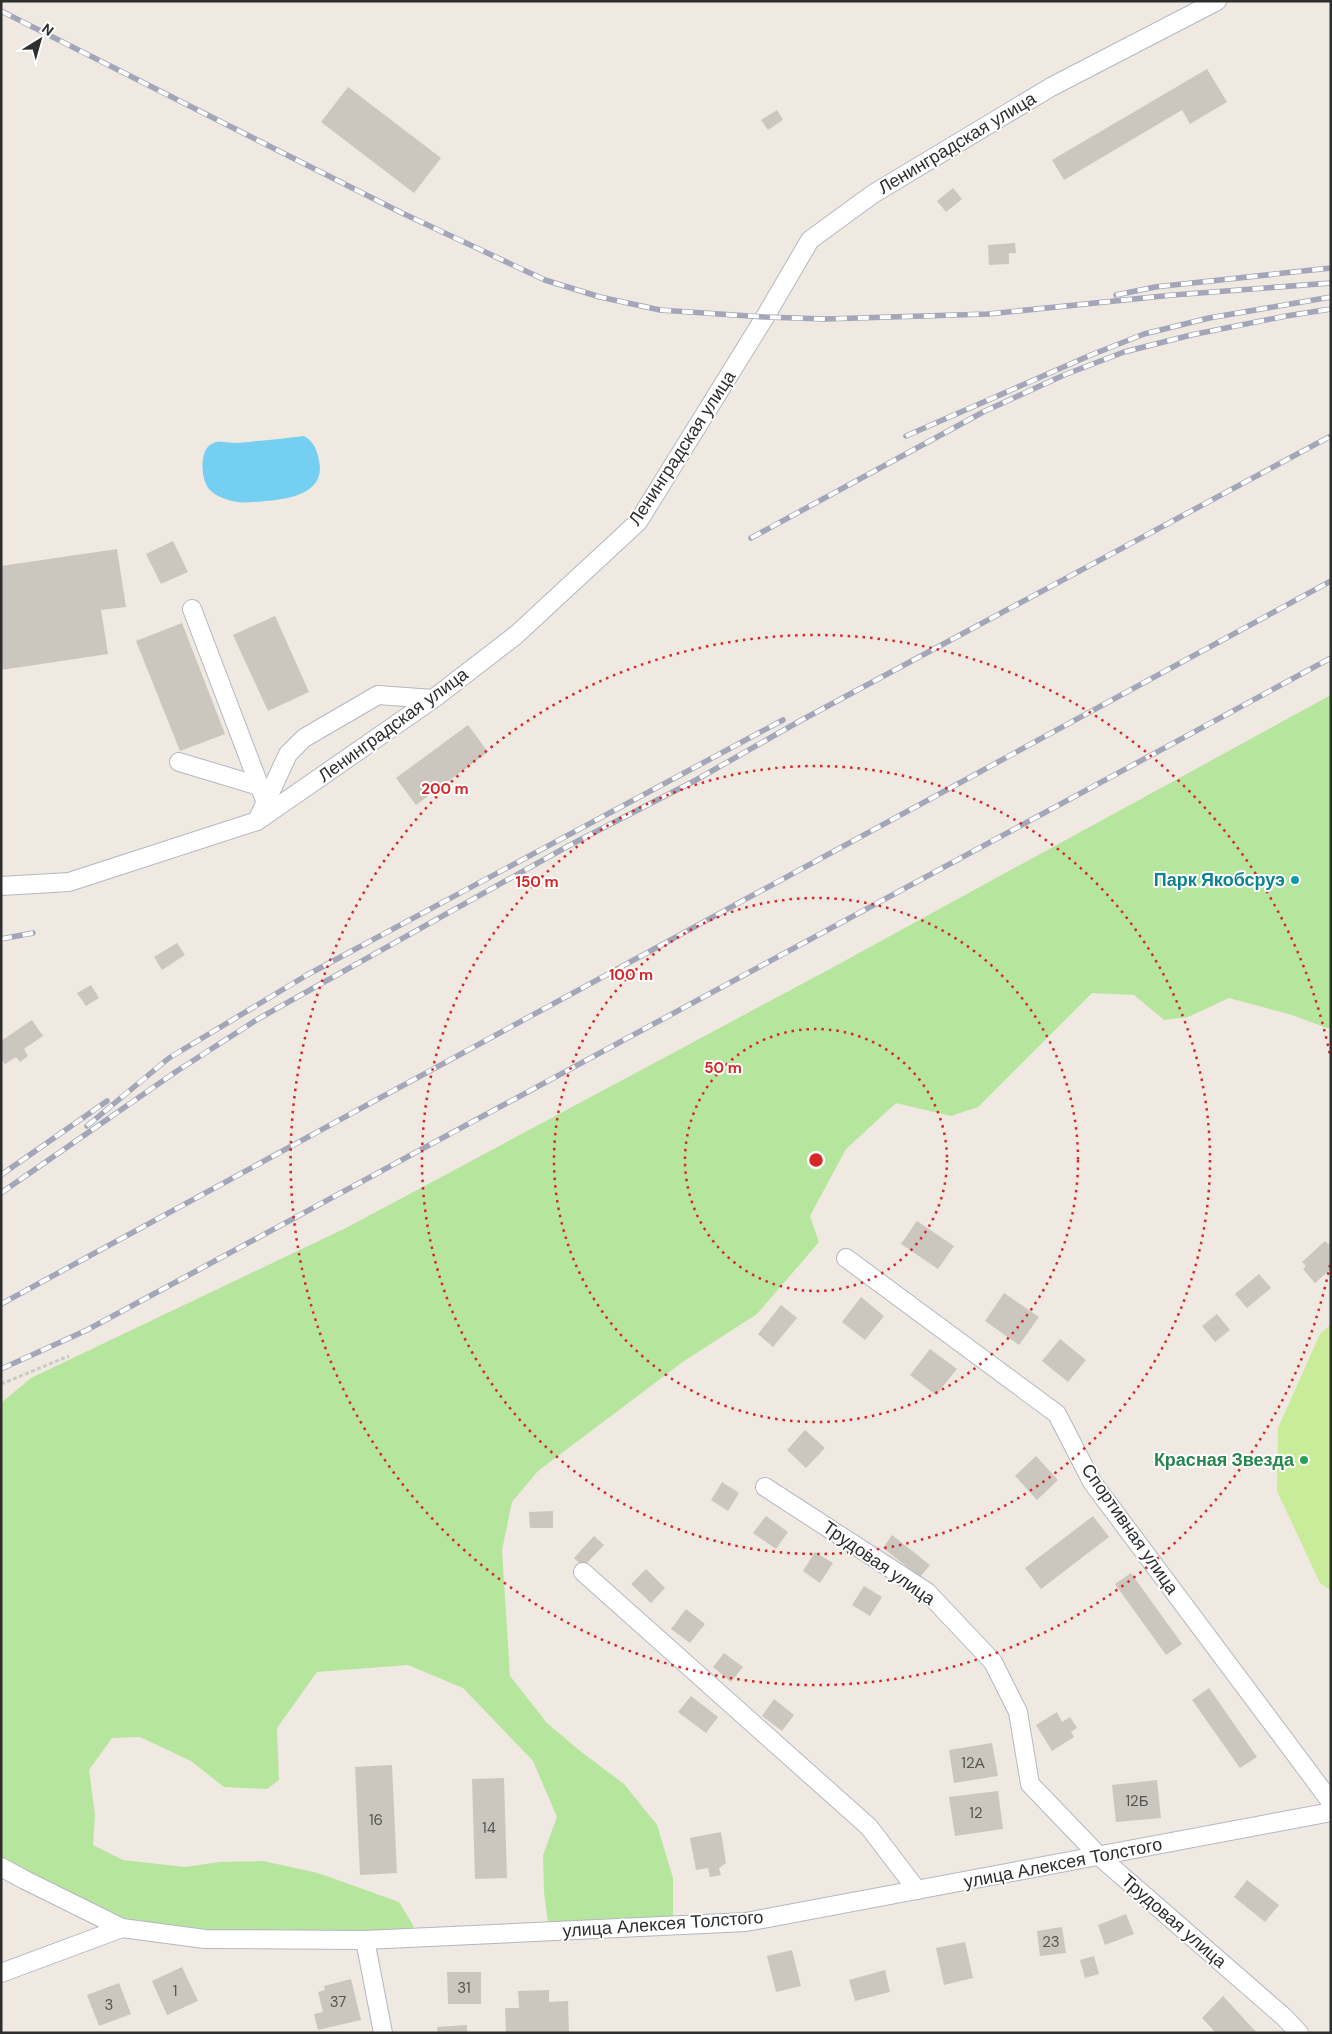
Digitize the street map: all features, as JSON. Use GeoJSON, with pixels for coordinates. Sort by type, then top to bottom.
{"type":"FeatureCollection","features":[{"type":"Feature","properties":{"kind":"street","name":"Ленинградская улица"},"geometry":{"type":"LineString","coordinates":[[1,886],[69,882],[257,822],[433,699],[516,636],[638,522],[765,318],[810,240],[873,194],[1051,87],[1217,1]]}},
{"type":"Feature","properties":{"kind":"street"},"geometry":{"type":"LineString","coordinates":[[192,609],[266,803]]}},
{"type":"Feature","properties":{"kind":"street"},"geometry":{"type":"LineString","coordinates":[[257,822],[288,754],[304,738],[378,694],[433,699]]}},
{"type":"Feature","properties":{"kind":"street"},"geometry":{"type":"LineString","coordinates":[[179,762],[259,786]]}},
{"type":"Feature","properties":{"kind":"street","name":"Спортивная улица"},"geometry":{"type":"LineString","coordinates":[[846,1258],[1057,1414],[1092,1482],[1331,1802]]}},
{"type":"Feature","properties":{"kind":"street","name":"Трудовая улица"},"geometry":{"type":"LineString","coordinates":[[765,1487],[927,1592],[994,1662],[1018,1712],[1030,1784],[1099,1856],[1284,2017],[1299,2033]]}},
{"type":"Feature","properties":{"kind":"street"},"geometry":{"type":"LineString","coordinates":[[583,1572],[869,1827],[917,1890]]}},
{"type":"Feature","properties":{"kind":"street","name":"улица Алексея Толстого"},"geometry":{"type":"LineString","coordinates":[[1,1866],[25,1880],[122,1928],[204,1939],[365,1940],[746,1922],[1331,1812]]}},
{"type":"Feature","properties":{"kind":"street"},"geometry":{"type":"LineString","coordinates":[[1,1973],[122,1928]]}},
{"type":"Feature","properties":{"kind":"street"},"geometry":{"type":"LineString","coordinates":[[365,1940],[383,2033]]}},
{"type":"Feature","properties":{"kind":"path"},"geometry":{"type":"LineString","coordinates":[[1,1384],[69,1356]]}},
{"type":"Feature","properties":{"kind":"green space"},"geometry":{"type":"Polygon","coordinates":[[[1331,695],[1331,1028],[1229,998],[1188,1017],[1164,1020],[1134,995],[1092,993],[978,1107],[951,1116],[896,1103],[846,1149],[810,1216],[819,1242],[757,1314],[684,1361],[538,1471],[512,1502],[502,1550],[510,1676],[547,1723],[624,1784],[657,1825],[673,1878],[673,1925],[549,1931],[544,1892],[543,1855],[557,1817],[533,1761],[463,1688],[408,1665],[317,1672],[277,1728],[279,1780],[267,1789],[224,1787],[191,1761],[140,1737],[112,1738],[89,1770],[95,1815],[93,1845],[123,1860],[185,1867],[220,1862],[263,1861],[318,1873],[399,1902],[413,1925],[414,1938],[122,1928],[1,1867],[1,1403],[31,1378],[346,1228],[828,970],[1331,695]]]}},
{"type":"Feature","properties":{"kind":"green space","name":"Красная Звезда"},"geometry":{"type":"Polygon","coordinates":[[[1331,1324],[1331,1591],[1320,1583],[1277,1491],[1278,1428],[1320,1334],[1331,1324]]]}},
{"type":"Feature","properties":{"kind":"water"},"geometry":{"type":"Polygon","coordinates":[[[304,436],[314,446],[319,461],[319,473],[316,483],[308,490],[287,498],[242,502],[219,496],[207,486],[202,467],[206,449],[213,443],[236,443],[304,436]]]}},
{"type":"Feature","properties":{"kind":"building"},"geometry":{"type":"Polygon","coordinates":[[[1207,69],[1227,102],[1190,124],[1182,110],[1064,180],[1052,160],[1207,69]]]}},
{"type":"Feature","properties":{"kind":"building"},"geometry":{"type":"Polygon","coordinates":[[[348,87],[441,158],[414,193],[321,122],[348,87]]]}},
{"type":"Feature","properties":{"kind":"building"},"geometry":{"type":"Polygon","coordinates":[[[777,110],[783,120],[768,130],[761,120],[777,110]]]}},
{"type":"Feature","properties":{"kind":"building"},"geometry":{"type":"Polygon","coordinates":[[[953,188],[962,199],[946,212],[937,201],[953,188]]]}},
{"type":"Feature","properties":{"kind":"building"},"geometry":{"type":"Polygon","coordinates":[[[1015,243],[1016,253],[1009,253],[1009,264],[989,265],[988,245],[1015,243]]]}},
{"type":"Feature","properties":{"kind":"building"},"geometry":{"type":"Polygon","coordinates":[[[173,541],[188,572],[161,584],[146,554],[173,541]]]}},
{"type":"Feature","properties":{"kind":"building"},"geometry":{"type":"Polygon","coordinates":[[[117,549],[126,607],[101,610],[108,654],[1,670],[1,566],[117,549]]]}},
{"type":"Feature","properties":{"kind":"building"},"geometry":{"type":"Polygon","coordinates":[[[275,616],[309,692],[268,711],[233,635],[275,616]]]}},
{"type":"Feature","properties":{"kind":"building"},"geometry":{"type":"Polygon","coordinates":[[[182,623],[225,734],[180,751],[136,641],[182,623]]]}},
{"type":"Feature","properties":{"kind":"building"},"geometry":{"type":"Polygon","coordinates":[[[468,725],[488,752],[416,805],[396,778],[468,725]]]}},
{"type":"Feature","properties":{"kind":"building"},"geometry":{"type":"Polygon","coordinates":[[[177,943],[185,955],[162,970],[154,957],[177,943]]]}},
{"type":"Feature","properties":{"kind":"building"},"geometry":{"type":"Polygon","coordinates":[[[91,985],[99,998],[86,1006],[77,993],[91,985]]]}},
{"type":"Feature","properties":{"kind":"building"},"geometry":{"type":"Polygon","coordinates":[[[32,1020],[43,1036],[24,1049],[28,1056],[20,1062],[16,1057],[5,1064],[1,1059],[1,1041],[32,1020]]]}},
{"type":"Feature","properties":{"kind":"building"},"geometry":{"type":"Polygon","coordinates":[[[917,1221],[954,1246],[938,1269],[901,1244],[917,1221]]]}},
{"type":"Feature","properties":{"kind":"building"},"geometry":{"type":"Polygon","coordinates":[[[1325,1241],[1328,1244],[1331,1242],[1331,1269],[1315,1283],[1303,1269],[1306,1266],[1302,1262],[1325,1241]]]}},
{"type":"Feature","properties":{"kind":"building"},"geometry":{"type":"Polygon","coordinates":[[[1259,1274],[1271,1288],[1247,1308],[1235,1294],[1259,1274]]]}},
{"type":"Feature","properties":{"kind":"building"},"geometry":{"type":"Polygon","coordinates":[[[1004,1293],[1039,1317],[1019,1345],[985,1321],[1004,1293]]]}},
{"type":"Feature","properties":{"kind":"building"},"geometry":{"type":"Polygon","coordinates":[[[861,1297],[884,1316],[865,1340],[842,1322],[861,1297]]]}},
{"type":"Feature","properties":{"kind":"building"},"geometry":{"type":"Polygon","coordinates":[[[781,1305],[797,1318],[773,1347],[758,1334],[781,1305]]]}},
{"type":"Feature","properties":{"kind":"building"},"geometry":{"type":"Polygon","coordinates":[[[1217,1314],[1230,1330],[1215,1342],[1202,1326],[1217,1314]]]}},
{"type":"Feature","properties":{"kind":"building"},"geometry":{"type":"Polygon","coordinates":[[[1060,1339],[1086,1360],[1068,1382],[1042,1361],[1060,1339]]]}},
{"type":"Feature","properties":{"kind":"building"},"geometry":{"type":"Polygon","coordinates":[[[930,1349],[957,1369],[936,1395],[910,1375],[930,1349]]]}},
{"type":"Feature","properties":{"kind":"building"},"geometry":{"type":"Polygon","coordinates":[[[805,1430],[825,1448],[806,1468],[787,1450],[805,1430]]]}},
{"type":"Feature","properties":{"kind":"building"},"geometry":{"type":"Polygon","coordinates":[[[1036,1456],[1058,1480],[1037,1500],[1015,1476],[1036,1456]]]}},
{"type":"Feature","properties":{"kind":"building"},"geometry":{"type":"Polygon","coordinates":[[[722,1482],[739,1493],[728,1511],[711,1500],[722,1482]]]}},
{"type":"Feature","properties":{"kind":"building"},"geometry":{"type":"Polygon","coordinates":[[[553,1511],[553,1528],[530,1528],[529,1512],[553,1511]]]}},
{"type":"Feature","properties":{"kind":"building"},"geometry":{"type":"Polygon","coordinates":[[[766,1516],[788,1532],[776,1549],[753,1533],[766,1516]]]}},
{"type":"Feature","properties":{"kind":"building"},"geometry":{"type":"Polygon","coordinates":[[[1093,1516],[1109,1537],[1041,1589],[1025,1568],[1093,1516]]]}},
{"type":"Feature","properties":{"kind":"building"},"geometry":{"type":"Polygon","coordinates":[[[892,1535],[930,1565],[920,1577],[883,1548],[892,1535]]]}},
{"type":"Feature","properties":{"kind":"building"},"geometry":{"type":"Polygon","coordinates":[[[594,1536],[604,1545],[583,1567],[574,1558],[594,1536]]]}},
{"type":"Feature","properties":{"kind":"building"},"geometry":{"type":"Polygon","coordinates":[[[815,1552],[833,1563],[820,1583],[803,1571],[815,1552]]]}},
{"type":"Feature","properties":{"kind":"building"},"geometry":{"type":"Polygon","coordinates":[[[646,1569],[665,1588],[651,1603],[631,1584],[646,1569]]]}},
{"type":"Feature","properties":{"kind":"building"},"geometry":{"type":"Polygon","coordinates":[[[1131,1573],[1182,1644],[1166,1655],[1115,1584],[1131,1573]]]}},
{"type":"Feature","properties":{"kind":"building"},"geometry":{"type":"Polygon","coordinates":[[[864,1586],[882,1597],[870,1616],[852,1605],[864,1586]]]}},
{"type":"Feature","properties":{"kind":"building"},"geometry":{"type":"Polygon","coordinates":[[[686,1609],[705,1624],[690,1643],[671,1629],[686,1609]]]}},
{"type":"Feature","properties":{"kind":"building"},"geometry":{"type":"Polygon","coordinates":[[[724,1653],[743,1667],[731,1682],[713,1667],[724,1653]]]}},
{"type":"Feature","properties":{"kind":"building"},"geometry":{"type":"Polygon","coordinates":[[[1209,1688],[1257,1757],[1240,1768],[1192,1700],[1209,1688]]]}},
{"type":"Feature","properties":{"kind":"building"},"geometry":{"type":"Polygon","coordinates":[[[691,1696],[718,1717],[706,1733],[678,1712],[691,1696]]]}},
{"type":"Feature","properties":{"kind":"building"},"geometry":{"type":"Polygon","coordinates":[[[774,1699],[794,1715],[782,1731],[762,1716],[774,1699]]]}},
{"type":"Feature","properties":{"kind":"building"},"geometry":{"type":"Polygon","coordinates":[[[1057,1712],[1062,1722],[1070,1717],[1077,1728],[1071,1732],[1074,1737],[1052,1751],[1036,1725],[1057,1712]]]}},
{"type":"Feature","properties":{"kind":"building"},"geometry":{"type":"Polygon","coordinates":[[[992,1743],[998,1776],[954,1783],[949,1750],[992,1743]]]}},
{"type":"Feature","properties":{"kind":"building"},"geometry":{"type":"Polygon","coordinates":[[[392,1765],[397,1873],[360,1875],[355,1767],[392,1765]]]}},
{"type":"Feature","properties":{"kind":"building"},"geometry":{"type":"Polygon","coordinates":[[[504,1778],[507,1878],[475,1879],[472,1779],[504,1778]]]}},
{"type":"Feature","properties":{"kind":"building"},"geometry":{"type":"Polygon","coordinates":[[[1157,1780],[1161,1818],[1116,1822],[1112,1785],[1157,1780]]]}},
{"type":"Feature","properties":{"kind":"building"},"geometry":{"type":"Polygon","coordinates":[[[998,1791],[1003,1829],[955,1836],[949,1797],[998,1791]]]}},
{"type":"Feature","properties":{"kind":"building"},"geometry":{"type":"Polygon","coordinates":[[[721,1832],[726,1863],[719,1868],[721,1875],[710,1877],[708,1868],[696,1870],[690,1838],[721,1832]]]}},
{"type":"Feature","properties":{"kind":"building"},"geometry":{"type":"Polygon","coordinates":[[[1247,1880],[1279,1905],[1265,1922],[1234,1897],[1247,1880]]]}},
{"type":"Feature","properties":{"kind":"building"},"geometry":{"type":"Polygon","coordinates":[[[1126,1914],[1134,1934],[1105,1945],[1098,1925],[1126,1914]]]}},
{"type":"Feature","properties":{"kind":"building"},"geometry":{"type":"Polygon","coordinates":[[[1062,1927],[1066,1953],[1040,1956],[1037,1931],[1062,1927]]]}},
{"type":"Feature","properties":{"kind":"building"},"geometry":{"type":"Polygon","coordinates":[[[965,1942],[973,1978],[944,1985],[936,1948],[965,1942]]]}},
{"type":"Feature","properties":{"kind":"building"},"geometry":{"type":"Polygon","coordinates":[[[792,1950],[801,1986],[776,1992],[767,1956],[792,1950]]]}},
{"type":"Feature","properties":{"kind":"building"},"geometry":{"type":"Polygon","coordinates":[[[1094,1956],[1099,1974],[1085,1978],[1080,1960],[1094,1956]]]}},
{"type":"Feature","properties":{"kind":"building"},"geometry":{"type":"Polygon","coordinates":[[[182,1967],[198,2001],[167,2015],[152,1981],[182,1967]]]}},
{"type":"Feature","properties":{"kind":"building"},"geometry":{"type":"Polygon","coordinates":[[[885,1970],[890,1992],[855,2001],[849,1980],[885,1970]]]}},
{"type":"Feature","properties":{"kind":"building"},"geometry":{"type":"Polygon","coordinates":[[[447,1972],[481,1972],[481,2004],[448,2004],[447,1972]]]}},
{"type":"Feature","properties":{"kind":"building"},"geometry":{"type":"Polygon","coordinates":[[[351,1979],[361,2020],[318,2030],[314,2014],[323,2012],[318,1992],[325,1990],[324,1986],[351,1979]]]}},
{"type":"Feature","properties":{"kind":"building"},"geometry":{"type":"Polygon","coordinates":[[[119,1983],[131,2014],[99,2026],[87,1995],[119,1983]]]}},
{"type":"Feature","properties":{"kind":"building"},"geometry":{"type":"Polygon","coordinates":[[[549,1990],[549,2002],[568,2001],[569,2033],[506,2033],[505,2008],[519,2008],[518,1991],[549,1990]]]}},
{"type":"Feature","properties":{"kind":"building"},"geometry":{"type":"Polygon","coordinates":[[[1223,1996],[1257,2033],[1216,2033],[1202,2018],[1223,1996]]]}},
{"type":"Feature","properties":{"kind":"building"},"geometry":{"type":"Polygon","coordinates":[[[467,2025],[467,2033],[438,2033],[437,2027],[467,2025]]]}},
{"type":"Feature","properties":{"kind":"railway"},"geometry":{"type":"LineString","coordinates":[[1,11],[402,213],[545,280],[600,297],[660,310],[825,319],[988,314],[1173,295],[1331,283]]}},
{"type":"Feature","properties":{"kind":"railway"},"geometry":{"type":"LineString","coordinates":[[1116,295],[1155,287],[1331,268]]}},
{"type":"Feature","properties":{"kind":"railway"},"geometry":{"type":"LineString","coordinates":[[906,436],[1091,355],[1144,334],[1209,318],[1331,297]]}},
{"type":"Feature","properties":{"kind":"railway"},"geometry":{"type":"LineString","coordinates":[[751,538],[985,411],[1064,375],[1124,352],[1191,335],[1331,309]]}},
{"type":"Feature","properties":{"kind":"railway"},"geometry":{"type":"LineString","coordinates":[[1,1193],[177,1071],[258,1019],[570,845],[696,780],[798,722],[1331,436]]}},
{"type":"Feature","properties":{"kind":"railway"},"geometry":{"type":"LineString","coordinates":[[1,1304],[1331,581]]}},
{"type":"Feature","properties":{"kind":"railway"},"geometry":{"type":"LineString","coordinates":[[1,1369],[87,1330],[1331,658]]}},
{"type":"Feature","properties":{"kind":"railway"},"geometry":{"type":"LineString","coordinates":[[87,1126],[169,1058],[307,975],[783,720]]}},
{"type":"Feature","properties":{"kind":"railway"},"geometry":{"type":"LineString","coordinates":[[1,939],[33,933]]}},
{"type":"Feature","properties":{"kind":"railway"},"geometry":{"type":"LineString","coordinates":[[1,1175],[107,1101]]}},
{"type":"Feature","properties":{"kind":"place","name":"Парк Якобсруэ"},"geometry":{"type":"Point","coordinates":[1295,880]}},
{"type":"Feature","properties":{"kind":"place","name":"Красная Звезда"},"geometry":{"type":"Point","coordinates":[1304,1460]}}]}
